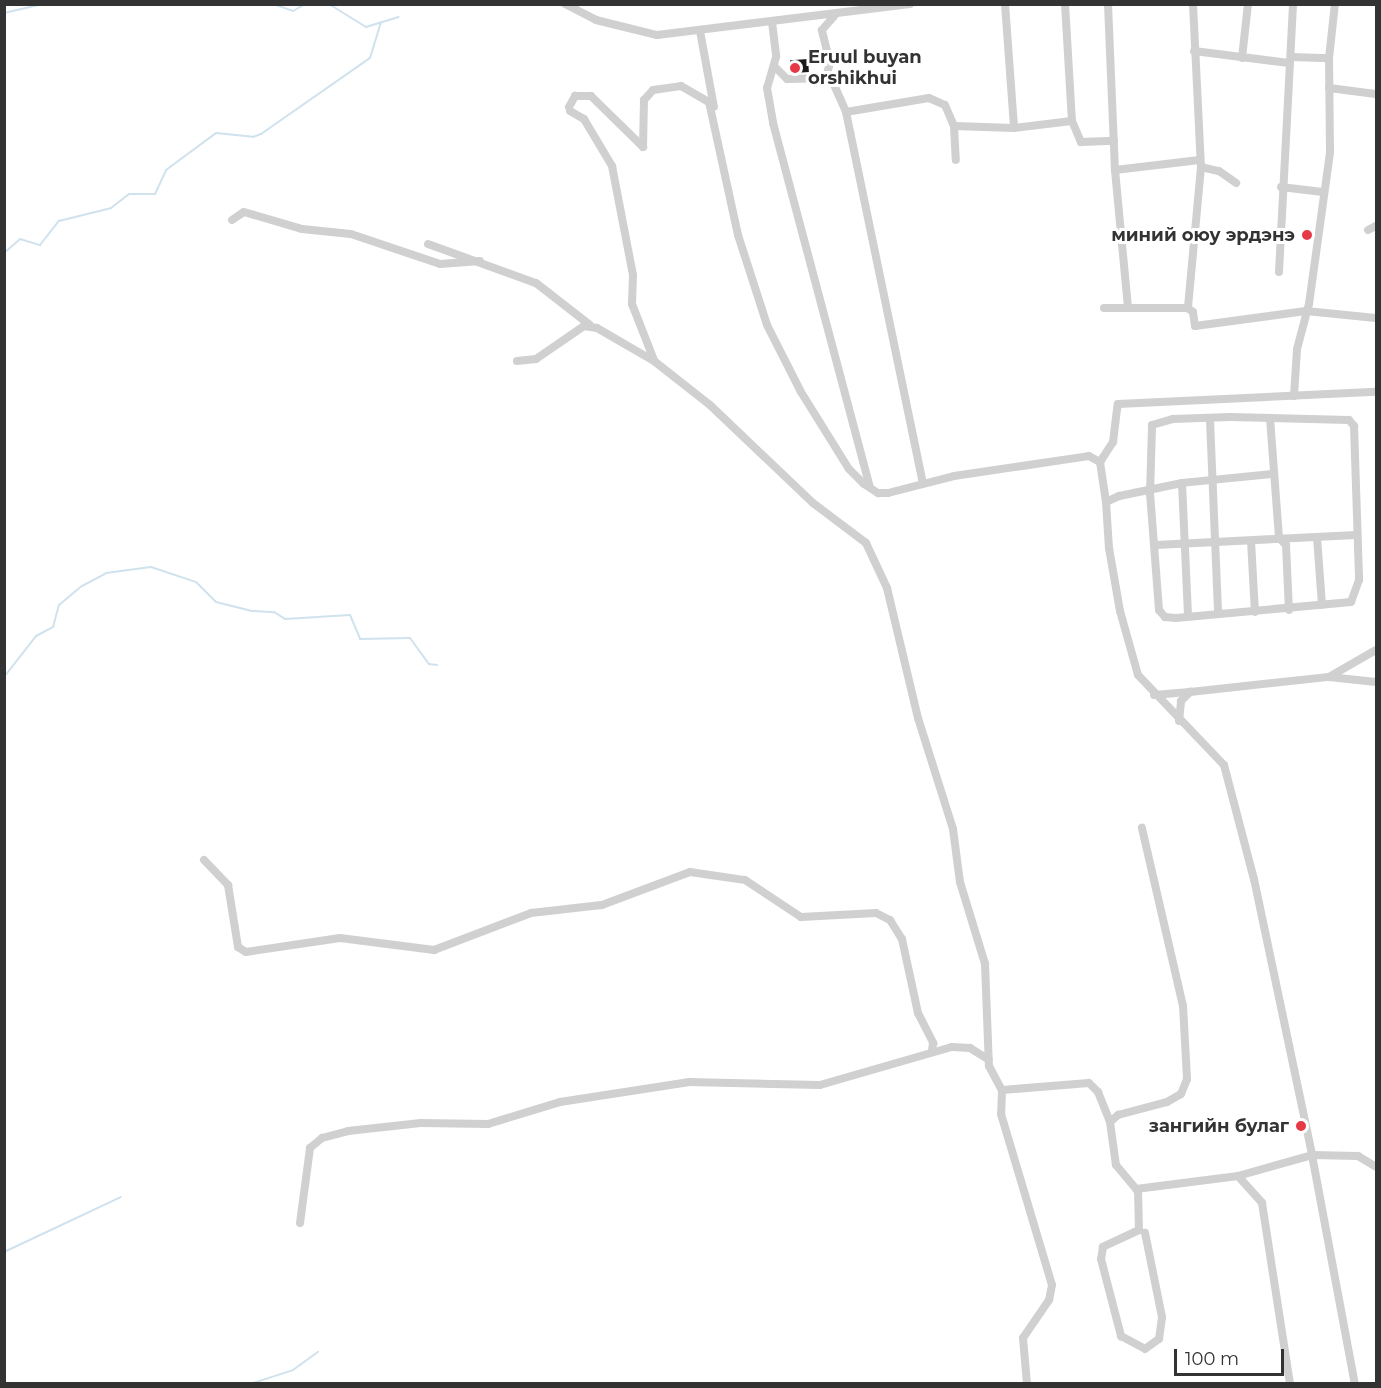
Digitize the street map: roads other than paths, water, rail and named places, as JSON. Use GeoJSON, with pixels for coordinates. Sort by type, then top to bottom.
{"type":"FeatureCollection","features":[{"type":"Feature","properties":{"kind":"street"},"geometry":{"type":"LineString","coordinates":[[565,4],[640,33],[700,31],[831,16],[910,4]]}},
{"type":"Feature","properties":{"kind":"street"},"geometry":{"type":"LineString","coordinates":[[825,4],[831,16]]}},
{"type":"Feature","properties":{"kind":"street"},"geometry":{"type":"LineString","coordinates":[[1005,4],[1014,128]]}},
{"type":"Feature","properties":{"kind":"street"},"geometry":{"type":"LineString","coordinates":[[1065,4],[1072,121],[1081,142],[1114,141]]}},
{"type":"Feature","properties":{"kind":"street"},"geometry":{"type":"LineString","coordinates":[[1108,4],[1115,170],[1128,307]]}},
{"type":"Feature","properties":{"kind":"street"},"geometry":{"type":"LineString","coordinates":[[1188,308],[1200,164],[1193,4]]}},
{"type":"Feature","properties":{"kind":"street"},"geometry":{"type":"LineString","coordinates":[[1242,58],[1248,4]]}},
{"type":"Feature","properties":{"kind":"street"},"geometry":{"type":"LineString","coordinates":[[1279,272],[1281,187],[1293,4]]}},
{"type":"Feature","properties":{"kind":"street"},"geometry":{"type":"LineString","coordinates":[[1294,396],[1297,349],[1306,310],[1330,152],[1329,58],[1335,4]]}},
{"type":"Feature","properties":{"kind":"street"},"geometry":{"type":"LineString","coordinates":[[831,16],[822,30],[830,63],[826,77],[846,112],[923,483]]}},
{"type":"Feature","properties":{"kind":"street"},"geometry":{"type":"LineString","coordinates":[[772,22],[775,67],[767,88],[773,123],[870,487]]}},
{"type":"Feature","properties":{"kind":"street"},"geometry":{"type":"LineString","coordinates":[[700,31],[758,292]]}},
{"type":"Feature","properties":{"kind":"street"},"geometry":{"type":"LineString","coordinates":[[1194,51],[1242,58],[1290,60],[1329,58]]}},
{"type":"Feature","properties":{"kind":"street"},"geometry":{"type":"LineString","coordinates":[[775,67],[787,79],[826,77]]}},
{"type":"Feature","properties":{"kind":"street"},"geometry":{"type":"LineString","coordinates":[[654,361],[632,304],[633,275],[612,166],[584,119],[570,109],[575,96],[591,96],[643,147],[644,100],[653,90],[681,86],[709,102],[738,236],[771,335],[801,392],[849,469],[870,487],[881,494],[923,483],[1072,456],[1089,456],[1100,462]]}},
{"type":"Feature","properties":{"kind":"street"},"geometry":{"type":"LineString","coordinates":[[1329,88],[1377,94]]}},
{"type":"Feature","properties":{"kind":"street"},"geometry":{"type":"LineString","coordinates":[[846,112],[929,98],[945,105],[954,126],[956,160]]}},
{"type":"Feature","properties":{"kind":"street"},"geometry":{"type":"LineString","coordinates":[[954,126],[1014,128],[1072,121]]}},
{"type":"Feature","properties":{"kind":"street"},"geometry":{"type":"LineString","coordinates":[[1115,170],[1200,164],[1219,171],[1236,183]]}},
{"type":"Feature","properties":{"kind":"street"},"geometry":{"type":"LineString","coordinates":[[1281,187],[1323,192]]}},
{"type":"Feature","properties":{"kind":"street"},"geometry":{"type":"LineString","coordinates":[[232,220],[244,212],[302,230],[351,234],[440,264],[480,261]]}},
{"type":"Feature","properties":{"kind":"street"},"geometry":{"type":"LineString","coordinates":[[1368,230],[1377,225]]}},
{"type":"Feature","properties":{"kind":"street"},"geometry":{"type":"LineString","coordinates":[[428,244],[536,283],[590,325],[654,361],[710,405],[813,503],[858,535],[873,554],[905,653],[918,718],[953,830],[960,882],[985,964],[989,1060],[1002,1090],[1001,1114],[1052,1285],[1048,1300],[1023,1338],[1027,1383]]}},
{"type":"Feature","properties":{"kind":"street"},"geometry":{"type":"LineString","coordinates":[[1104,308],[1188,308],[1193,312],[1195,326],[1306,310],[1377,318]]}},
{"type":"Feature","properties":{"kind":"street"},"geometry":{"type":"LineString","coordinates":[[518,361],[536,359],[590,325]]}},
{"type":"Feature","properties":{"kind":"street"},"geometry":{"type":"LineString","coordinates":[[1355,1383],[1312,1155],[1254,879],[1224,765],[1154,695],[1138,675],[1128,650],[1100,462],[1113,442],[1118,404],[1377,392]]}},
{"type":"Feature","properties":{"kind":"street"},"geometry":{"type":"LineString","coordinates":[[1270,418],[1273,474],[1289,610]]}},
{"type":"Feature","properties":{"kind":"street"},"geometry":{"type":"LineString","coordinates":[[1270,418],[1349,420],[1354,426],[1355,596],[1351,602],[1289,610],[1188,617],[1165,617],[1159,610],[1150,488],[1152,425],[1173,419],[1210,420],[1270,418]]}},
{"type":"Feature","properties":{"kind":"street"},"geometry":{"type":"LineString","coordinates":[[1210,420],[1218,614]]}},
{"type":"Feature","properties":{"kind":"street"},"geometry":{"type":"LineString","coordinates":[[1106,502],[1150,488],[1211,479],[1273,474]]}},
{"type":"Feature","properties":{"kind":"street"},"geometry":{"type":"LineString","coordinates":[[1182,483],[1188,617]]}},
{"type":"Feature","properties":{"kind":"street"},"geometry":{"type":"LineString","coordinates":[[1156,545],[1356,535]]}},
{"type":"Feature","properties":{"kind":"street"},"geometry":{"type":"LineString","coordinates":[[1317,537],[1322,605]]}},
{"type":"Feature","properties":{"kind":"street"},"geometry":{"type":"LineString","coordinates":[[1251,541],[1255,612]]}},
{"type":"Feature","properties":{"kind":"street"},"geometry":{"type":"LineString","coordinates":[[1329,677],[1377,650]]}},
{"type":"Feature","properties":{"kind":"street"},"geometry":{"type":"LineString","coordinates":[[1154,695],[1329,677],[1377,682]]}},
{"type":"Feature","properties":{"kind":"street"},"geometry":{"type":"LineString","coordinates":[[1179,721],[1181,701],[1190,692]]}},
{"type":"Feature","properties":{"kind":"street"},"geometry":{"type":"LineString","coordinates":[[1110,1122],[1118,1115],[1157,1108],[1181,1094],[1187,1079],[1183,1006],[1142,828]]}},
{"type":"Feature","properties":{"kind":"street"},"geometry":{"type":"LineString","coordinates":[[204,860],[228,885],[238,947],[246,952],[340,938],[434,950],[531,913],[602,905],[690,872],[745,880],[789,913],[801,917],[876,913],[890,920],[902,939],[918,1013],[932,1050]]}},
{"type":"Feature","properties":{"kind":"street"},"geometry":{"type":"LineString","coordinates":[[300,1223],[305,1165],[310,1148],[322,1138],[395,1125],[488,1124],[560,1102],[689,1083],[833,1083],[932,1050],[970,1048],[989,1060]]}},
{"type":"Feature","properties":{"kind":"street"},"geometry":{"type":"LineString","coordinates":[[1002,1090],[1086,1081],[1098,1092],[1110,1122],[1114,1161],[1122,1176],[1138,1190],[1139,1230],[1103,1247],[1101,1259],[1121,1336],[1145,1349],[1159,1340],[1162,1317],[1144,1233]]}},
{"type":"Feature","properties":{"kind":"street"},"geometry":{"type":"LineString","coordinates":[[1138,1190],[1238,1176],[1312,1155],[1358,1156],[1377,1167]]}},
{"type":"Feature","properties":{"kind":"street"},"geometry":{"type":"LineString","coordinates":[[1238,1176],[1262,1203],[1290,1383]]}},
{"type":"Feature","properties":{"kind":"waterway"},"geometry":{"type":"LineString","coordinates":[[4,13],[42,4]]}},
{"type":"Feature","properties":{"kind":"waterway"},"geometry":{"type":"LineString","coordinates":[[273,4],[293,11],[305,4]]}},
{"type":"Feature","properties":{"kind":"waterway"},"geometry":{"type":"LineString","coordinates":[[329,4],[366,27],[399,17]]}},
{"type":"Feature","properties":{"kind":"waterway"},"geometry":{"type":"LineString","coordinates":[[4,253],[20,239],[40,245],[59,221],[111,208],[129,194],[155,194],[166,170],[216,133],[253,137],[261,134],[370,58],[381,23]]}},
{"type":"Feature","properties":{"kind":"waterway"},"geometry":{"type":"LineString","coordinates":[[4,677],[36,636],[53,627],[59,605],[82,586],[106,573],[151,567],[196,582],[216,602],[252,611],[274,612],[285,619],[350,615],[360,639],[410,638],[429,664],[437,665]]}},
{"type":"Feature","properties":{"kind":"waterway"},"geometry":{"type":"LineString","coordinates":[[4,1252],[121,1197]]}},
{"type":"Feature","properties":{"kind":"waterway"},"geometry":{"type":"LineString","coordinates":[[250,1384],[293,1370],[318,1352]]}},
{"type":"Feature","properties":{"kind":"place","name":"Eruul buyan orshikhui"},"geometry":{"type":"Point","coordinates":[795,68]}},
{"type":"Feature","properties":{"kind":"place","name":"миний оюу эрдэнэ"},"geometry":{"type":"Point","coordinates":[1307,235]}},
{"type":"Feature","properties":{"kind":"place","name":"зангийн булаг"},"geometry":{"type":"Point","coordinates":[1301,1126]}}]}
